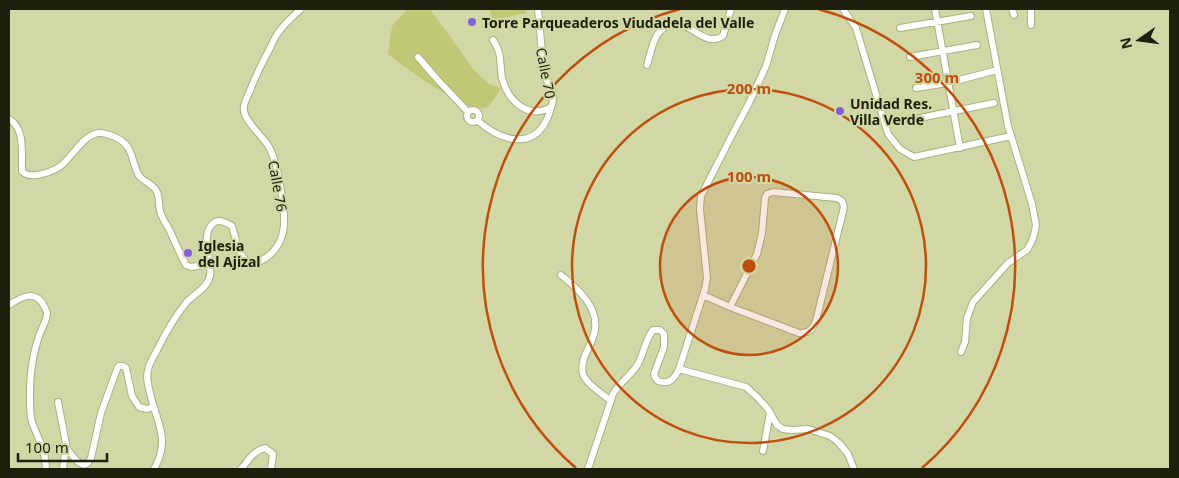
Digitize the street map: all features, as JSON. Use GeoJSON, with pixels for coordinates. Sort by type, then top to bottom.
{"type":"FeatureCollection","features":[{"type":"Feature","properties":{"kind":"street","name":"Calle 76"},"geometry":{"type":"LineString","coordinates":[[210,264],[206,236],[210,225],[217,221],[222,221],[232,226],[240,254],[243,259],[250,262],[262,261],[274,251],[283,233],[284,215],[275,159],[269,146],[246,116],[244,106],[257,73],[277,34],[302,9]]}},
{"type":"Feature","properties":{"kind":"street","name":"Calle 70"},"geometry":{"type":"LineString","coordinates":[[538,9],[544,74],[554,97],[551,107]]}},
{"type":"Feature","properties":{"kind":"street"},"geometry":{"type":"LineString","coordinates":[[647,65],[656,37],[664,28],[671,24],[679,24],[710,40],[714,40],[723,36],[731,9]]}},
{"type":"Feature","properties":{"kind":"street"},"geometry":{"type":"LineString","coordinates":[[588,469],[617,387],[637,367],[644,352],[648,336],[653,330],[660,330],[664,334],[664,347],[654,374],[655,377],[658,381],[666,383],[673,380],[679,368],[707,278],[700,209],[701,196],[766,66],[785,9]]}},
{"type":"Feature","properties":{"kind":"street"},"geometry":{"type":"LineString","coordinates":[[843,9],[856,28],[888,134],[900,149],[914,157],[1011,136]]}},
{"type":"Feature","properties":{"kind":"street"},"geometry":{"type":"LineString","coordinates":[[935,9],[960,148]]}},
{"type":"Feature","properties":{"kind":"street"},"geometry":{"type":"LineString","coordinates":[[961,352],[965,342],[967,318],[973,302],[1008,263],[1027,250],[1032,244],[1036,225],[1032,204],[1011,136],[1002,98],[986,9]]}},
{"type":"Feature","properties":{"kind":"street"},"geometry":{"type":"LineString","coordinates":[[1031,9],[1031,25]]}},
{"type":"Feature","properties":{"kind":"street"},"geometry":{"type":"LineString","coordinates":[[900,28],[971,16]]}},
{"type":"Feature","properties":{"kind":"street"},"geometry":{"type":"LineString","coordinates":[[493,40],[500,52],[503,79],[510,96],[522,108],[528,111],[539,112],[551,107]]}},
{"type":"Feature","properties":{"kind":"street"},"geometry":{"type":"LineString","coordinates":[[910,57],[977,45]]}},
{"type":"Feature","properties":{"kind":"street"},"geometry":{"type":"LineString","coordinates":[[418,57],[468,112],[474,110],[477,112],[479,114],[478,121],[502,137],[510,139],[532,136],[538,132],[547,119],[551,107]]}},
{"type":"Feature","properties":{"kind":"street"},"geometry":{"type":"LineString","coordinates":[[916,88],[948,83],[997,70]]}},
{"type":"Feature","properties":{"kind":"street"},"geometry":{"type":"LineString","coordinates":[[920,118],[994,103]]}},
{"type":"Feature","properties":{"kind":"street"},"geometry":{"type":"LineString","coordinates":[[9,119],[15,124],[20,133],[23,159],[22,171],[27,175],[34,175],[57,168],[93,134],[106,133],[120,140],[129,147],[141,179],[157,191],[161,214],[186,265],[191,267],[210,264],[208,280],[200,291],[181,309],[162,340],[148,369],[147,376],[153,407],[162,436],[160,455],[154,469]]}},
{"type":"Feature","properties":{"kind":"street"},"geometry":{"type":"LineString","coordinates":[[703,295],[730,307],[799,333],[810,331],[816,321],[844,207],[842,201],[837,198],[773,192],[767,194],[757,254],[730,307]]}},
{"type":"Feature","properties":{"kind":"street"},"geometry":{"type":"LineString","coordinates":[[561,275],[578,289],[594,316],[595,331],[582,368],[583,374],[586,380],[611,401]]}},
{"type":"Feature","properties":{"kind":"street"},"geometry":{"type":"LineString","coordinates":[[9,305],[18,298],[28,295],[36,298],[46,308],[47,314],[38,337],[31,372],[30,413],[31,420],[44,450],[46,469]]}},
{"type":"Feature","properties":{"kind":"street"},"geometry":{"type":"LineString","coordinates":[[58,402],[67,449],[81,465],[89,462],[91,458],[101,413],[116,369],[119,366],[126,368],[132,396],[139,407],[147,409],[153,407]]}},
{"type":"Feature","properties":{"kind":"street"},"geometry":{"type":"LineString","coordinates":[[679,368],[746,387],[758,398],[777,425],[783,429],[808,429],[830,436],[848,454],[854,469]]}},
{"type":"Feature","properties":{"kind":"street"},"geometry":{"type":"LineString","coordinates":[[763,451],[770,413]]}},
{"type":"Feature","properties":{"kind":"street"},"geometry":{"type":"LineString","coordinates":[[241,469],[252,455],[265,448],[273,454],[271,469]]}},
{"type":"Feature","properties":{"kind":"street"},"geometry":{"type":"LineString","coordinates":[[63,469],[67,449]]}},
{"type":"Feature","properties":{"kind":"green space"},"geometry":{"type":"Polygon","coordinates":[[[408,9],[430,9],[474,70],[489,84],[501,88],[489,105],[483,108],[473,107],[461,102],[434,87],[388,54],[392,26],[408,9]]]}},
{"type":"Feature","properties":{"kind":"green space"},"geometry":{"type":"Polygon","coordinates":[[[489,9],[526,9],[526,13],[493,20],[489,9]]]}},
{"type":"Feature","properties":{"kind":"place","name":"Torre Parqueaderos Viudadela del Valle"},"geometry":{"type":"Point","coordinates":[472,22]}},
{"type":"Feature","properties":{"kind":"place","name":"Unidad Res. Villa Verde"},"geometry":{"type":"Point","coordinates":[840,111]}},
{"type":"Feature","properties":{"kind":"place","name":"Iglesia del Ajizal"},"geometry":{"type":"Point","coordinates":[188,253]}}]}
